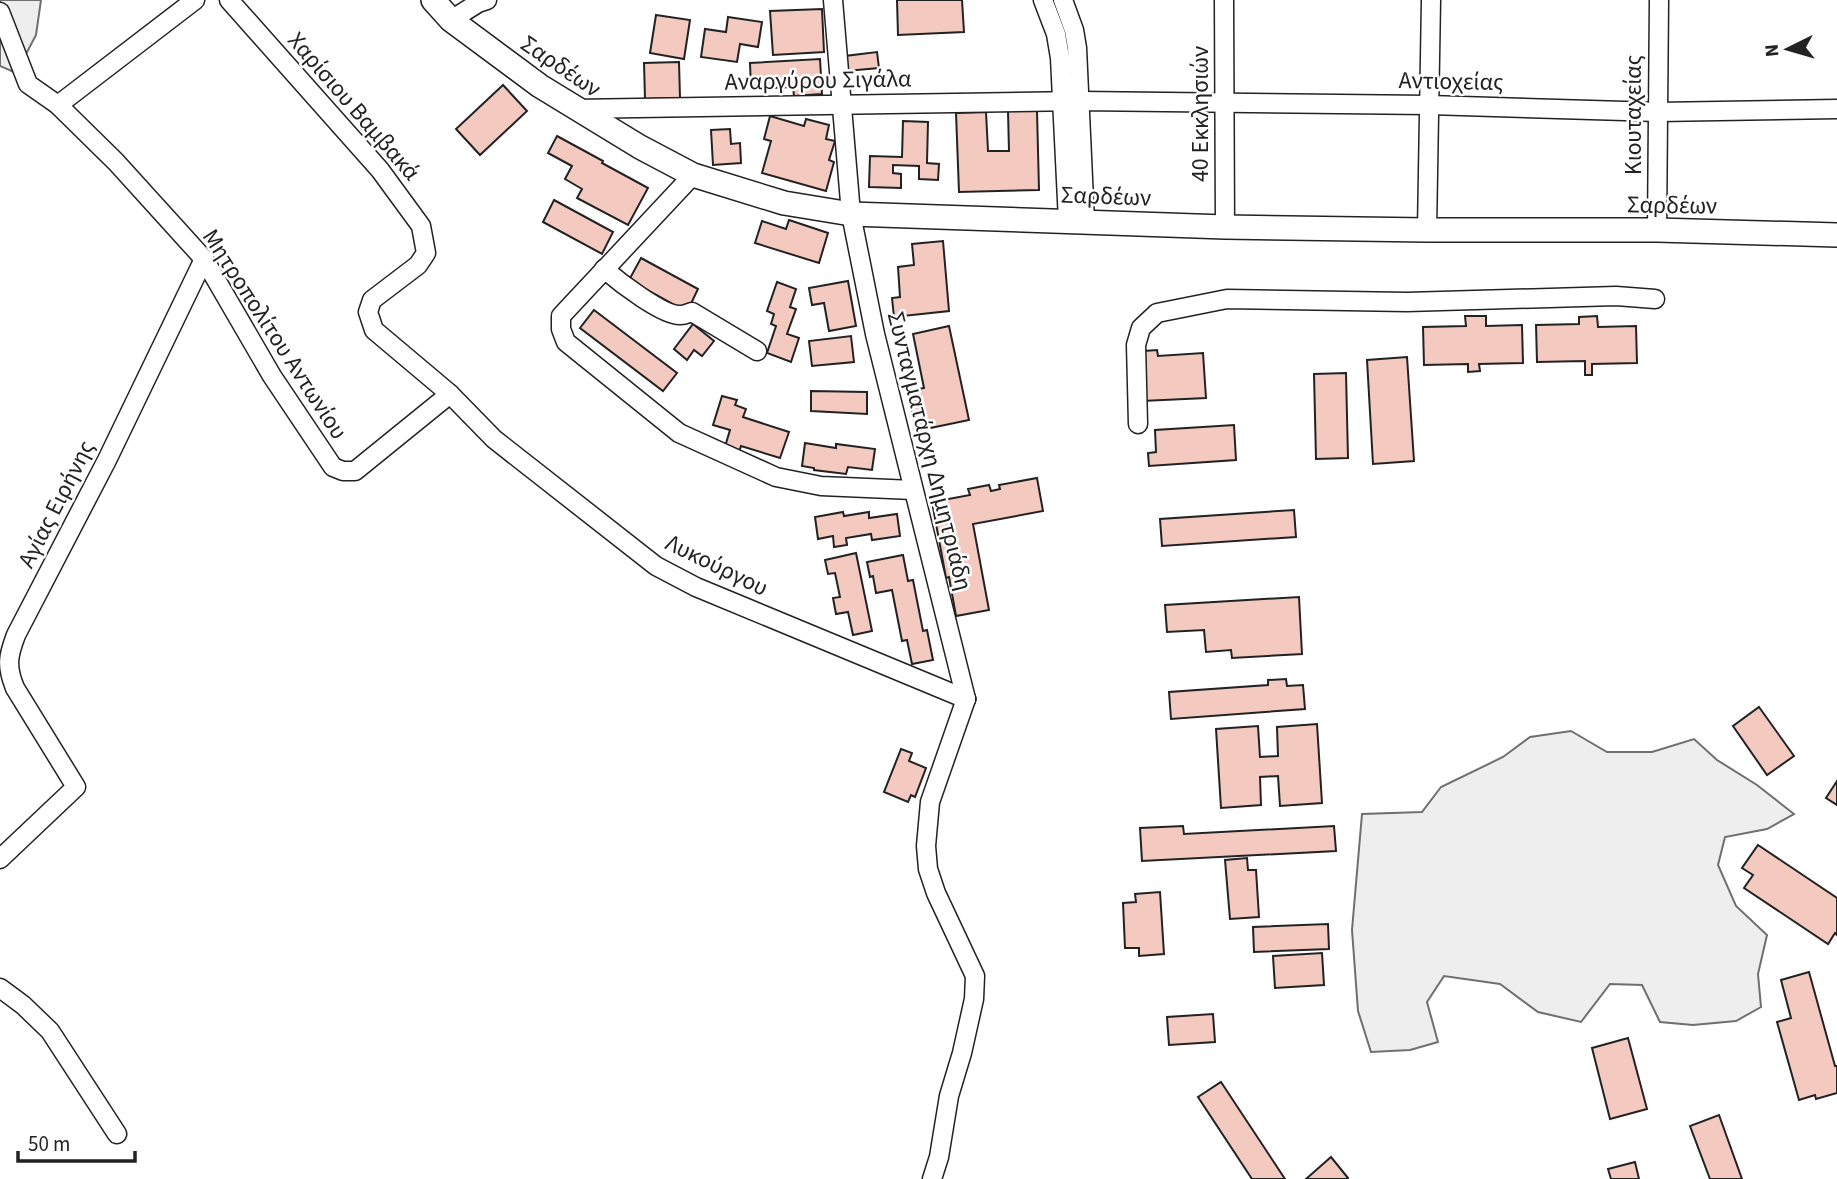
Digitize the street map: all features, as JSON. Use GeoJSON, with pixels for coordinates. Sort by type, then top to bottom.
{"type":"FeatureCollection","features":[{"type":"Feature","properties":{"kind":"main road","name":"Σαρδέων"},"geometry":{"type":"LineString","coordinates":[[433,0],[451,20],[540,86],[640,147],[693,175],[784,203],[851,214],[1225,227],[1657,230],[1837,235]]}},
{"type":"Feature","properties":{"kind":"street"},"geometry":{"type":"LineString","coordinates":[[58,105],[195,0]]}},
{"type":"Feature","properties":{"kind":"street","name":"Χαρίσιου Βαμβακά"},"geometry":{"type":"LineString","coordinates":[[229,0],[380,170],[421,226],[426,253]]}},
{"type":"Feature","properties":{"kind":"street"},"geometry":{"type":"LineString","coordinates":[[451,20],[487,0]]}},
{"type":"Feature","properties":{"kind":"street","name":"Συνταγματάρχη Δημητριάδη"},"geometry":{"type":"LineString","coordinates":[[833,0],[851,214],[875,334],[966,698]]}},
{"type":"Feature","properties":{"kind":"street"},"geometry":{"type":"LineString","coordinates":[[1043,0],[1052,19],[1071,101]]}},
{"type":"Feature","properties":{"kind":"street"},"geometry":{"type":"LineString","coordinates":[[1063,0],[1074,30],[1071,101],[1077,221]]}},
{"type":"Feature","properties":{"kind":"street","name":"40 Εκκλησιών"},"geometry":{"type":"LineString","coordinates":[[1223,0],[1225,227]]}},
{"type":"Feature","properties":{"kind":"street"},"geometry":{"type":"LineString","coordinates":[[1427,230],[1431,0]]}},
{"type":"Feature","properties":{"kind":"street","name":"Κιουταχείας"},"geometry":{"type":"LineString","coordinates":[[1657,230],[1659,0]]}},
{"type":"Feature","properties":{"kind":"street","name":"Μητροπολίτου Αντωνίου"},"geometry":{"type":"LineString","coordinates":[[0,12],[28,84],[58,105],[116,162],[204,258],[272,376],[333,467],[343,471],[355,471],[450,394]]}},
{"type":"Feature","properties":{"kind":"street","name":"Αναργύρου Σιγάλα"},"geometry":{"type":"LineString","coordinates":[[575,109],[1071,101]]}},
{"type":"Feature","properties":{"kind":"street","name":"Αντιοχείας"},"geometry":{"type":"LineString","coordinates":[[1071,101],[1429,104],[1658,111],[1837,110]]}},
{"type":"Feature","properties":{"kind":"street"},"geometry":{"type":"LineString","coordinates":[[693,175],[561,316],[561,329],[566,342],[679,433],[776,477],[821,486],[913,490]]}},
{"type":"Feature","properties":{"kind":"street","name":"Λυκούργου"},"geometry":{"type":"LineString","coordinates":[[426,253],[418,265],[372,300],[368,312],[374,330],[450,394],[494,439],[656,566],[696,587],[966,698]]}},
{"type":"Feature","properties":{"kind":"street","name":"Αγίας Ειρήνης"},"geometry":{"type":"LineString","coordinates":[[0,859],[76,787],[15,688],[9,673],[9,655],[16,635],[107,460],[204,258]]}},
{"type":"Feature","properties":{"kind":"street"},"geometry":{"type":"LineString","coordinates":[[604,269],[626,287],[663,310],[679,316],[692,312],[757,351]]}},
{"type":"Feature","properties":{"kind":"street"},"geometry":{"type":"LineString","coordinates":[[1138,424],[1136,345],[1141,328],[1157,313],[1227,299],[1407,302],[1616,296],[1655,299]]}},
{"type":"Feature","properties":{"kind":"street"},"geometry":{"type":"LineString","coordinates":[[932,1179],[939,1157],[949,1096],[974,999],[975,976],[936,893],[928,869],[926,846],[930,802],[966,698]]}},
{"type":"Feature","properties":{"kind":"street"},"geometry":{"type":"LineString","coordinates":[[0,988],[50,1031],[117,1134]]}},
{"type":"Feature","properties":{"kind":"shaded area"},"geometry":{"type":"Polygon","coordinates":[[[0,0],[41,0],[36,35],[16,73],[0,66],[0,0]]]}},
{"type":"Feature","properties":{"kind":"shaded area"},"geometry":{"type":"Polygon","coordinates":[[[1571,731],[1607,752],[1652,752],[1694,739],[1717,760],[1757,785],[1794,814],[1767,829],[1725,837],[1718,865],[1736,906],[1767,935],[1758,974],[1761,1007],[1736,1021],[1693,1025],[1660,1022],[1642,985],[1610,984],[1581,1022],[1538,1012],[1500,984],[1444,976],[1427,1002],[1438,1042],[1410,1050],[1371,1052],[1358,1011],[1352,930],[1362,814],[1422,812],[1441,787],[1503,757],[1530,737],[1571,731]]]}},
{"type":"Feature","properties":{"kind":"building"},"geometry":{"type":"Polygon","coordinates":[[[897,0],[962,0],[964,32],[898,35],[897,0]]]}},
{"type":"Feature","properties":{"kind":"building"},"geometry":{"type":"Polygon","coordinates":[[[822,9],[824,52],[773,55],[770,11],[822,9]]]}},
{"type":"Feature","properties":{"kind":"building"},"geometry":{"type":"Polygon","coordinates":[[[656,15],[690,20],[684,59],[650,53],[656,15]]]}},
{"type":"Feature","properties":{"kind":"building"},"geometry":{"type":"Polygon","coordinates":[[[728,17],[762,22],[758,47],[740,44],[737,62],[701,57],[705,29],[726,32],[728,17]]]}},
{"type":"Feature","properties":{"kind":"building"},"geometry":{"type":"Polygon","coordinates":[[[877,52],[879,68],[846,71],[845,56],[877,52]]]}},
{"type":"Feature","properties":{"kind":"building"},"geometry":{"type":"Polygon","coordinates":[[[820,59],[822,94],[794,96],[793,87],[751,89],[750,63],[820,59]]]}},
{"type":"Feature","properties":{"kind":"building"},"geometry":{"type":"Polygon","coordinates":[[[679,62],[680,98],[645,99],[644,63],[679,62]]]}},
{"type":"Feature","properties":{"kind":"building"},"geometry":{"type":"Polygon","coordinates":[[[503,85],[527,111],[480,155],[456,129],[503,85]]]}},
{"type":"Feature","properties":{"kind":"building"},"geometry":{"type":"Polygon","coordinates":[[[1008,111],[1037,111],[1039,190],[959,192],[956,113],[986,112],[988,151],[1009,151],[1008,111]]]}},
{"type":"Feature","properties":{"kind":"building"},"geometry":{"type":"Polygon","coordinates":[[[770,116],[804,126],[806,119],[829,125],[826,139],[835,141],[829,160],[834,162],[826,191],[762,173],[771,141],[764,139],[770,116]]]}},
{"type":"Feature","properties":{"kind":"building"},"geometry":{"type":"Polygon","coordinates":[[[903,121],[928,122],[927,163],[939,164],[938,180],[919,179],[919,166],[893,165],[893,173],[901,174],[901,188],[869,187],[870,156],[902,157],[903,121]]]}},
{"type":"Feature","properties":{"kind":"building"},"geometry":{"type":"Polygon","coordinates":[[[730,129],[731,144],[740,143],[741,163],[713,165],[711,130],[730,129]]]}},
{"type":"Feature","properties":{"kind":"building"},"geometry":{"type":"Polygon","coordinates":[[[557,136],[648,188],[628,225],[577,198],[582,189],[565,179],[572,166],[548,153],[557,136]]]}},
{"type":"Feature","properties":{"kind":"building"},"geometry":{"type":"Polygon","coordinates":[[[554,200],[613,232],[602,254],[543,222],[554,200]]]}},
{"type":"Feature","properties":{"kind":"building"},"geometry":{"type":"Polygon","coordinates":[[[789,220],[828,233],[819,263],[755,243],[762,221],[786,229],[789,220]]]}},
{"type":"Feature","properties":{"kind":"building"},"geometry":{"type":"Polygon","coordinates":[[[943,241],[949,311],[894,317],[892,298],[900,297],[898,267],[914,265],[912,244],[943,241]]]}},
{"type":"Feature","properties":{"kind":"building"},"geometry":{"type":"Polygon","coordinates":[[[641,258],[698,289],[687,312],[629,280],[641,258]]]}},
{"type":"Feature","properties":{"kind":"building"},"geometry":{"type":"Polygon","coordinates":[[[848,281],[856,326],[829,331],[824,303],[812,305],[809,288],[848,281]]]}},
{"type":"Feature","properties":{"kind":"building"},"geometry":{"type":"Polygon","coordinates":[[[777,282],[796,289],[790,307],[796,309],[787,334],[799,338],[791,362],[767,353],[776,326],[771,324],[774,314],[767,311],[777,282]]]}},
{"type":"Feature","properties":{"kind":"building"},"geometry":{"type":"Polygon","coordinates":[[[594,310],[677,373],[663,391],[580,328],[594,310]]]}},
{"type":"Feature","properties":{"kind":"building"},"geometry":{"type":"Polygon","coordinates":[[[1465,316],[1486,316],[1486,326],[1522,325],[1523,363],[1479,364],[1480,371],[1468,372],[1468,364],[1424,365],[1423,327],[1466,326],[1465,316]]]}},
{"type":"Feature","properties":{"kind":"building"},"geometry":{"type":"Polygon","coordinates":[[[1597,316],[1598,327],[1636,326],[1637,363],[1592,364],[1592,375],[1585,375],[1585,361],[1537,362],[1536,325],[1579,324],[1579,317],[1597,316]]]}},
{"type":"Feature","properties":{"kind":"building"},"geometry":{"type":"Polygon","coordinates":[[[693,324],[714,341],[702,356],[694,350],[687,360],[674,349],[693,324]]]}},
{"type":"Feature","properties":{"kind":"building"},"geometry":{"type":"Polygon","coordinates":[[[949,326],[969,420],[916,431],[908,391],[924,388],[913,334],[949,326]]]}},
{"type":"Feature","properties":{"kind":"building"},"geometry":{"type":"Polygon","coordinates":[[[851,336],[854,362],[812,366],[809,341],[851,336]]]}},
{"type":"Feature","properties":{"kind":"building"},"geometry":{"type":"Polygon","coordinates":[[[1157,350],[1158,356],[1203,353],[1206,398],[1142,401],[1144,351],[1157,350]]]}},
{"type":"Feature","properties":{"kind":"building"},"geometry":{"type":"Polygon","coordinates":[[[1407,357],[1414,461],[1373,464],[1367,360],[1407,357]]]}},
{"type":"Feature","properties":{"kind":"building"},"geometry":{"type":"Polygon","coordinates":[[[1346,373],[1348,458],[1316,459],[1314,374],[1346,373]]]}},
{"type":"Feature","properties":{"kind":"building"},"geometry":{"type":"Polygon","coordinates":[[[811,391],[867,392],[867,414],[811,411],[811,391]]]}},
{"type":"Feature","properties":{"kind":"building"},"geometry":{"type":"Polygon","coordinates":[[[722,396],[737,400],[735,405],[746,409],[743,417],[789,432],[780,458],[741,446],[738,455],[724,450],[730,430],[713,425],[722,396]]]}},
{"type":"Feature","properties":{"kind":"building"},"geometry":{"type":"Polygon","coordinates":[[[1234,425],[1236,460],[1149,466],[1148,453],[1156,452],[1155,430],[1234,425]]]}},
{"type":"Feature","properties":{"kind":"building"},"geometry":{"type":"Polygon","coordinates":[[[805,443],[836,448],[836,444],[875,449],[872,470],[848,467],[846,474],[802,466],[805,443]]]}},
{"type":"Feature","properties":{"kind":"building"},"geometry":{"type":"Polygon","coordinates":[[[1037,478],[1043,511],[973,524],[989,610],[956,616],[932,502],[970,495],[968,489],[989,485],[991,491],[1000,489],[999,485],[1037,478]]]}},
{"type":"Feature","properties":{"kind":"building"},"geometry":{"type":"Polygon","coordinates":[[[1294,510],[1296,537],[1162,546],[1160,519],[1294,510]]]}},
{"type":"Feature","properties":{"kind":"building"},"geometry":{"type":"Polygon","coordinates":[[[843,512],[844,516],[869,512],[869,518],[897,514],[900,536],[872,540],[871,534],[846,538],[847,545],[834,547],[833,536],[818,539],[815,517],[843,512]]]}},
{"type":"Feature","properties":{"kind":"building"},"geometry":{"type":"Polygon","coordinates":[[[856,553],[872,631],[853,635],[848,612],[836,614],[833,598],[840,597],[835,573],[828,574],[825,560],[856,553]]]}},
{"type":"Feature","properties":{"kind":"building"},"geometry":{"type":"Polygon","coordinates":[[[903,555],[908,581],[913,580],[923,631],[927,630],[933,660],[912,664],[907,640],[902,641],[892,590],[876,593],[867,562],[903,555]]]}},
{"type":"Feature","properties":{"kind":"building"},"geometry":{"type":"Polygon","coordinates":[[[1299,597],[1302,654],[1232,658],[1231,650],[1206,652],[1204,630],[1167,632],[1165,605],[1299,597]]]}},
{"type":"Feature","properties":{"kind":"building"},"geometry":{"type":"Polygon","coordinates":[[[1286,679],[1287,686],[1303,685],[1305,709],[1171,719],[1169,692],[1268,685],[1268,680],[1286,679]]]}},
{"type":"Feature","properties":{"kind":"building"},"geometry":{"type":"Polygon","coordinates":[[[1759,707],[1794,756],[1767,775],[1733,726],[1759,707]]]}},
{"type":"Feature","properties":{"kind":"building"},"geometry":{"type":"Polygon","coordinates":[[[1317,724],[1322,803],[1280,806],[1278,776],[1260,777],[1261,805],[1221,808],[1216,729],[1258,726],[1260,757],[1278,756],[1277,727],[1317,724]]]}},
{"type":"Feature","properties":{"kind":"building"},"geometry":{"type":"Polygon","coordinates":[[[901,749],[912,753],[909,761],[926,768],[915,797],[911,795],[908,802],[884,792],[901,749]]]}},
{"type":"Feature","properties":{"kind":"building"},"geometry":{"type":"Polygon","coordinates":[[[1837,781],[1837,805],[1826,798],[1837,781]]]}},
{"type":"Feature","properties":{"kind":"building"},"geometry":{"type":"Polygon","coordinates":[[[1183,826],[1184,834],[1334,826],[1336,851],[1142,861],[1140,828],[1183,826]]]}},
{"type":"Feature","properties":{"kind":"building"},"geometry":{"type":"Polygon","coordinates":[[[1758,845],[1837,898],[1837,935],[1835,933],[1828,944],[1744,888],[1753,875],[1742,868],[1758,845]]]}},
{"type":"Feature","properties":{"kind":"building"},"geometry":{"type":"Polygon","coordinates":[[[1247,858],[1248,870],[1256,870],[1259,917],[1230,919],[1225,860],[1247,858]]]}},
{"type":"Feature","properties":{"kind":"building"},"geometry":{"type":"Polygon","coordinates":[[[1160,892],[1164,954],[1139,956],[1139,948],[1125,948],[1123,903],[1136,902],[1135,894],[1160,892]]]}},
{"type":"Feature","properties":{"kind":"building"},"geometry":{"type":"Polygon","coordinates":[[[1328,924],[1329,949],[1254,952],[1253,927],[1328,924]]]}},
{"type":"Feature","properties":{"kind":"building"},"geometry":{"type":"Polygon","coordinates":[[[1322,953],[1324,985],[1275,988],[1273,956],[1322,953]]]}},
{"type":"Feature","properties":{"kind":"building"},"geometry":{"type":"Polygon","coordinates":[[[1809,972],[1837,1066],[1837,1093],[1799,1100],[1777,1022],[1791,1018],[1781,980],[1809,972]]]}},
{"type":"Feature","properties":{"kind":"building"},"geometry":{"type":"Polygon","coordinates":[[[1213,1014],[1215,1042],[1169,1045],[1167,1017],[1213,1014]]]}},
{"type":"Feature","properties":{"kind":"building"},"geometry":{"type":"Polygon","coordinates":[[[1628,1038],[1647,1109],[1610,1119],[1592,1048],[1628,1038]]]}},
{"type":"Feature","properties":{"kind":"building"},"geometry":{"type":"Polygon","coordinates":[[[1221,1082],[1285,1179],[1252,1179],[1198,1097],[1221,1082]]]}},
{"type":"Feature","properties":{"kind":"building"},"geometry":{"type":"Polygon","coordinates":[[[1719,1115],[1742,1179],[1710,1179],[1690,1126],[1719,1115]]]}},
{"type":"Feature","properties":{"kind":"building"},"geometry":{"type":"Polygon","coordinates":[[[1331,1157],[1348,1178],[1306,1179],[1331,1157]]]}},
{"type":"Feature","properties":{"kind":"building"},"geometry":{"type":"Polygon","coordinates":[[[1635,1162],[1639,1179],[1611,1179],[1608,1169],[1635,1162]]]}}]}
